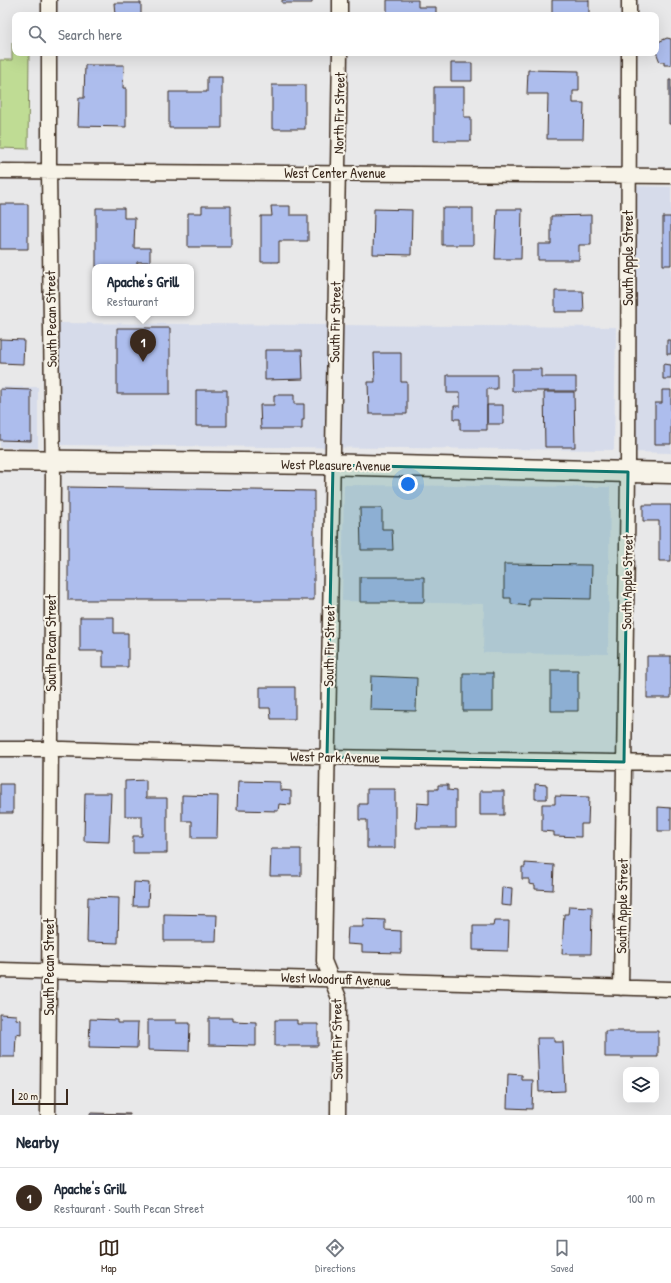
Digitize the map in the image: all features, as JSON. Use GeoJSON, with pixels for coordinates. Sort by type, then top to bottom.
{"type":"FeatureCollection","features":[{"type":"Feature","properties":{"kind":"street"},"geometry":{"type":"LineString","coordinates":[[49,0],[49,12]]}},
{"type":"Feature","properties":{"kind":"street"},"geometry":{"type":"LineString","coordinates":[[340,0],[340,12]]}},
{"type":"Feature","properties":{"kind":"street"},"geometry":{"type":"LineString","coordinates":[[629,0],[629,12]]}},
{"type":"Feature","properties":{"kind":"street","name":"South Pecan Street"},"geometry":{"type":"LineString","coordinates":[[48,1115],[53,461],[49,56]]}},
{"type":"Feature","properties":{"kind":"street","name":"North Fir Street"},"geometry":{"type":"LineString","coordinates":[[338,173],[340,56]]}},
{"type":"Feature","properties":{"kind":"street","name":"South Apple Street"},"geometry":{"type":"LineString","coordinates":[[621,988],[628,472],[629,56]]}},
{"type":"Feature","properties":{"kind":"street","name":"West Center Avenue"},"geometry":{"type":"LineString","coordinates":[[0,171],[671,176]]}},
{"type":"Feature","properties":{"kind":"street","name":"South Fir Street"},"geometry":{"type":"LineString","coordinates":[[338,173],[324,962],[339,998],[338,1115]]}},
{"type":"Feature","properties":{"kind":"street","name":"West Pleasure Avenue"},"geometry":{"type":"LineString","coordinates":[[0,460],[333,465],[671,473]]}},
{"type":"Feature","properties":{"kind":"street","name":"West Park Avenue"},"geometry":{"type":"LineString","coordinates":[[0,749],[671,763]]}},
{"type":"Feature","properties":{"kind":"street","name":"West Woodruff Avenue"},"geometry":{"type":"LineString","coordinates":[[0,970],[671,989]]}},
{"type":"Feature","properties":{"kind":"highlighted area"},"geometry":{"type":"Polygon","coordinates":[[[333,465],[628,472],[624,762],[327,757],[333,465]]]}},
{"type":"Feature","properties":{"kind":"shaded area"},"geometry":{"type":"Polygon","coordinates":[[[635,186],[671,187],[671,453],[631,452],[635,186]]]}},
{"type":"Feature","properties":{"kind":"shaded area"},"geometry":{"type":"Polygon","coordinates":[[[55,323],[616,327],[614,450],[55,445],[55,323]]]}},
{"type":"Feature","properties":{"kind":"shaded area"},"geometry":{"type":"Polygon","coordinates":[[[0,387],[38,387],[38,448],[0,447],[0,387]]]}},
{"type":"Feature","properties":{"kind":"shaded area"},"geometry":{"type":"Polygon","coordinates":[[[344,485],[610,487],[608,654],[483,653],[484,604],[342,601],[344,485]]]}},
{"type":"Feature","properties":{"kind":"green space"},"geometry":{"type":"Polygon","coordinates":[[[12,56],[29,56],[28,149],[0,148],[0,60],[12,60],[12,56]]]}},
{"type":"Feature","properties":{"kind":"building"},"geometry":{"type":"Polygon","coordinates":[[[282,0],[312,0],[312,3],[282,3],[282,0]]]}},
{"type":"Feature","properties":{"kind":"building"},"geometry":{"type":"Polygon","coordinates":[[[387,0],[418,0],[418,7],[436,7],[436,12],[387,12],[387,0]]]}},
{"type":"Feature","properties":{"kind":"building"},"geometry":{"type":"Polygon","coordinates":[[[552,0],[589,0],[589,12],[552,12],[552,0]]]}},
{"type":"Feature","properties":{"kind":"building"},"geometry":{"type":"Polygon","coordinates":[[[114,3],[141,3],[141,12],[115,12],[114,3]]]}},
{"type":"Feature","properties":{"kind":"building"},"geometry":{"type":"Polygon","coordinates":[[[667,38],[671,39],[671,65],[664,65],[664,62],[660,62],[658,56],[659,56],[659,42],[667,38]]]}},
{"type":"Feature","properties":{"kind":"building"},"geometry":{"type":"Polygon","coordinates":[[[451,63],[472,63],[472,81],[451,81],[451,63]]]}},
{"type":"Feature","properties":{"kind":"building"},"geometry":{"type":"Polygon","coordinates":[[[85,65],[124,65],[123,88],[126,88],[126,127],[78,126],[79,98],[84,98],[85,65]]]}},
{"type":"Feature","properties":{"kind":"building"},"geometry":{"type":"Polygon","coordinates":[[[528,70],[579,71],[579,91],[573,91],[573,103],[584,103],[583,139],[547,139],[548,94],[527,94],[528,70]]]}},
{"type":"Feature","properties":{"kind":"building"},"geometry":{"type":"Polygon","coordinates":[[[207,77],[222,77],[222,128],[169,128],[169,92],[207,92],[207,77]]]}},
{"type":"Feature","properties":{"kind":"building"},"geometry":{"type":"Polygon","coordinates":[[[669,80],[671,80],[671,124],[669,124],[669,80]]]}},
{"type":"Feature","properties":{"kind":"building"},"geometry":{"type":"Polygon","coordinates":[[[272,85],[305,85],[305,129],[272,129],[272,85]]]}},
{"type":"Feature","properties":{"kind":"building"},"geometry":{"type":"Polygon","coordinates":[[[434,87],[464,87],[464,117],[471,117],[471,141],[434,141],[434,87]]]}},
{"type":"Feature","properties":{"kind":"building"},"geometry":{"type":"Polygon","coordinates":[[[0,204],[28,204],[28,249],[0,249],[0,204]]]}},
{"type":"Feature","properties":{"kind":"building"},"geometry":{"type":"Polygon","coordinates":[[[202,206],[231,206],[231,247],[188,247],[188,213],[202,213],[202,206]]]}},
{"type":"Feature","properties":{"kind":"building"},"geometry":{"type":"Polygon","coordinates":[[[271,206],[290,206],[290,215],[308,215],[308,241],[279,241],[279,262],[261,262],[261,216],[272,216],[271,206]]]}},
{"type":"Feature","properties":{"kind":"building"},"geometry":{"type":"Polygon","coordinates":[[[96,208],[124,208],[124,218],[135,218],[134,248],[150,248],[150,262],[137,262],[137,264],[96,264],[96,208]]]}},
{"type":"Feature","properties":{"kind":"building"},"geometry":{"type":"Polygon","coordinates":[[[442,208],[473,208],[473,245],[442,245],[442,208]]]}},
{"type":"Feature","properties":{"kind":"building"},"geometry":{"type":"Polygon","coordinates":[[[374,209],[412,210],[411,255],[373,254],[374,209]]]}},
{"type":"Feature","properties":{"kind":"building"},"geometry":{"type":"Polygon","coordinates":[[[497,209],[522,209],[521,259],[495,259],[497,209]]]}},
{"type":"Feature","properties":{"kind":"building"},"geometry":{"type":"Polygon","coordinates":[[[591,215],[591,245],[579,245],[579,260],[538,260],[538,244],[551,244],[551,216],[591,215]]]}},
{"type":"Feature","properties":{"kind":"building"},"geometry":{"type":"Polygon","coordinates":[[[663,217],[671,217],[671,265],[663,265],[663,217]]]}},
{"type":"Feature","properties":{"kind":"building"},"geometry":{"type":"Polygon","coordinates":[[[555,291],[583,291],[584,312],[555,312],[555,291]]]}},
{"type":"Feature","properties":{"kind":"building"},"geometry":{"type":"Polygon","coordinates":[[[117,328],[170,328],[170,394],[117,394],[117,328]]]}},
{"type":"Feature","properties":{"kind":"building"},"geometry":{"type":"Polygon","coordinates":[[[0,339],[24,340],[23,364],[0,363],[0,339]]]}},
{"type":"Feature","properties":{"kind":"building"},"geometry":{"type":"Polygon","coordinates":[[[667,340],[671,340],[671,354],[667,354],[667,340]]]}},
{"type":"Feature","properties":{"kind":"building"},"geometry":{"type":"Polygon","coordinates":[[[265,350],[302,350],[303,379],[265,380],[265,350]]]}},
{"type":"Feature","properties":{"kind":"building"},"geometry":{"type":"Polygon","coordinates":[[[374,353],[401,353],[401,382],[407,382],[407,414],[369,414],[368,382],[375,382],[374,353]]]}},
{"type":"Feature","properties":{"kind":"building"},"geometry":{"type":"Polygon","coordinates":[[[663,364],[671,365],[671,379],[663,379],[663,364]]]}},
{"type":"Feature","properties":{"kind":"building"},"geometry":{"type":"Polygon","coordinates":[[[512,369],[541,369],[541,377],[576,377],[576,391],[512,391],[512,369]]]}},
{"type":"Feature","properties":{"kind":"building"},"geometry":{"type":"Polygon","coordinates":[[[447,375],[497,375],[497,389],[487,389],[487,430],[460,430],[460,419],[454,419],[454,406],[460,406],[460,393],[447,393],[447,375]]]}},
{"type":"Feature","properties":{"kind":"building"},"geometry":{"type":"Polygon","coordinates":[[[0,389],[31,390],[31,441],[0,440],[0,389]]]}},
{"type":"Feature","properties":{"kind":"building"},"geometry":{"type":"Polygon","coordinates":[[[196,390],[227,390],[227,426],[196,426],[196,390]]]}},
{"type":"Feature","properties":{"kind":"building"},"geometry":{"type":"Polygon","coordinates":[[[662,390],[671,390],[671,444],[655,444],[655,403],[662,403],[662,390]]]}},
{"type":"Feature","properties":{"kind":"building"},"geometry":{"type":"Polygon","coordinates":[[[544,392],[574,392],[575,447],[545,447],[544,392]]]}},
{"type":"Feature","properties":{"kind":"building"},"geometry":{"type":"Polygon","coordinates":[[[274,395],[294,395],[294,404],[304,404],[304,420],[302,420],[302,429],[261,429],[260,405],[274,405],[274,395]]]}},
{"type":"Feature","properties":{"kind":"building"},"geometry":{"type":"Polygon","coordinates":[[[487,405],[503,405],[503,424],[487,424],[487,405]]]}},
{"type":"Feature","properties":{"kind":"building"},"geometry":{"type":"Polygon","coordinates":[[[68,487],[314,491],[314,600],[68,600],[68,487]]]}},
{"type":"Feature","properties":{"kind":"building"},"geometry":{"type":"Polygon","coordinates":[[[643,505],[671,505],[671,561],[659,561],[659,521],[643,521],[643,505]]]}},
{"type":"Feature","properties":{"kind":"building"},"geometry":{"type":"Polygon","coordinates":[[[360,508],[382,508],[382,529],[392,529],[393,550],[361,550],[360,508]]]}},
{"type":"Feature","properties":{"kind":"building"},"geometry":{"type":"Polygon","coordinates":[[[504,564],[592,565],[591,599],[529,598],[529,606],[511,604],[511,598],[504,598],[504,564]]]}},
{"type":"Feature","properties":{"kind":"building"},"geometry":{"type":"Polygon","coordinates":[[[360,577],[424,577],[424,602],[360,602],[360,577]]]}},
{"type":"Feature","properties":{"kind":"building"},"geometry":{"type":"Polygon","coordinates":[[[80,617],[114,617],[114,633],[128,633],[128,667],[103,667],[103,651],[80,651],[80,617]]]}},
{"type":"Feature","properties":{"kind":"building"},"geometry":{"type":"Polygon","coordinates":[[[647,656],[671,656],[671,698],[647,698],[647,656]]]}},
{"type":"Feature","properties":{"kind":"building"},"geometry":{"type":"Polygon","coordinates":[[[551,670],[578,670],[578,711],[551,711],[551,670]]]}},
{"type":"Feature","properties":{"kind":"building"},"geometry":{"type":"Polygon","coordinates":[[[463,673],[493,673],[493,711],[463,711],[463,673]]]}},
{"type":"Feature","properties":{"kind":"building"},"geometry":{"type":"Polygon","coordinates":[[[371,676],[417,678],[416,711],[370,710],[371,676]]]}},
{"type":"Feature","properties":{"kind":"building"},"geometry":{"type":"Polygon","coordinates":[[[260,687],[295,687],[295,719],[271,719],[270,708],[260,708],[260,687]]]}},
{"type":"Feature","properties":{"kind":"building"},"geometry":{"type":"Polygon","coordinates":[[[146,780],[146,798],[167,798],[167,853],[133,853],[133,836],[142,836],[142,816],[125,816],[125,781],[146,780]]]}},
{"type":"Feature","properties":{"kind":"building"},"geometry":{"type":"Polygon","coordinates":[[[238,781],[280,782],[280,790],[291,791],[291,805],[279,804],[278,811],[237,810],[238,781]]]}},
{"type":"Feature","properties":{"kind":"building"},"geometry":{"type":"Polygon","coordinates":[[[0,784],[13,784],[13,813],[0,813],[0,784]]]}},
{"type":"Feature","properties":{"kind":"building"},"geometry":{"type":"Polygon","coordinates":[[[535,784],[547,785],[547,799],[535,799],[535,784]]]}},
{"type":"Feature","properties":{"kind":"building"},"geometry":{"type":"Polygon","coordinates":[[[438,785],[448,785],[448,790],[456,791],[456,828],[416,828],[417,803],[429,804],[429,789],[438,789],[438,785]]]}},
{"type":"Feature","properties":{"kind":"building"},"geometry":{"type":"Polygon","coordinates":[[[367,789],[395,789],[395,848],[367,848],[367,820],[359,820],[359,804],[367,804],[367,789]]]}},
{"type":"Feature","properties":{"kind":"building"},"geometry":{"type":"Polygon","coordinates":[[[480,791],[504,791],[504,815],[480,815],[480,791]]]}},
{"type":"Feature","properties":{"kind":"building"},"geometry":{"type":"Polygon","coordinates":[[[85,793],[111,793],[109,842],[84,841],[85,793]]]}},
{"type":"Feature","properties":{"kind":"building"},"geometry":{"type":"Polygon","coordinates":[[[182,795],[218,796],[217,838],[192,838],[192,821],[182,821],[182,795]]]}},
{"type":"Feature","properties":{"kind":"building"},"geometry":{"type":"Polygon","coordinates":[[[555,796],[589,797],[588,824],[581,824],[581,837],[554,836],[554,832],[542,831],[542,804],[555,804],[555,796]]]}},
{"type":"Feature","properties":{"kind":"building"},"geometry":{"type":"Polygon","coordinates":[[[658,807],[671,808],[671,831],[658,831],[658,807]]]}},
{"type":"Feature","properties":{"kind":"building"},"geometry":{"type":"Polygon","coordinates":[[[271,849],[301,849],[301,876],[270,876],[271,849]]]}},
{"type":"Feature","properties":{"kind":"building"},"geometry":{"type":"Polygon","coordinates":[[[525,863],[554,865],[553,890],[535,889],[535,885],[529,884],[529,879],[522,879],[522,867],[525,867],[525,863]]]}},
{"type":"Feature","properties":{"kind":"building"},"geometry":{"type":"Polygon","coordinates":[[[134,882],[149,883],[148,906],[133,906],[134,882]]]}},
{"type":"Feature","properties":{"kind":"building"},"geometry":{"type":"Polygon","coordinates":[[[502,887],[512,888],[511,906],[501,905],[502,887]]]}},
{"type":"Feature","properties":{"kind":"building"},"geometry":{"type":"Polygon","coordinates":[[[88,897],[119,898],[118,943],[87,942],[88,897]]]}},
{"type":"Feature","properties":{"kind":"building"},"geometry":{"type":"Polygon","coordinates":[[[569,906],[592,907],[591,954],[562,954],[564,914],[568,914],[569,906]]]}},
{"type":"Feature","properties":{"kind":"building"},"geometry":{"type":"Polygon","coordinates":[[[164,914],[217,915],[216,941],[164,941],[164,914]]]}},
{"type":"Feature","properties":{"kind":"building"},"geometry":{"type":"Polygon","coordinates":[[[363,919],[385,920],[385,930],[401,931],[401,953],[362,952],[362,945],[347,944],[348,927],[363,927],[363,919]]]}},
{"type":"Feature","properties":{"kind":"building"},"geometry":{"type":"Polygon","coordinates":[[[494,921],[509,921],[508,951],[473,950],[473,926],[493,926],[494,921]]]}},
{"type":"Feature","properties":{"kind":"building"},"geometry":{"type":"Polygon","coordinates":[[[0,1014],[16,1015],[16,1019],[21,1020],[21,1035],[16,1034],[15,1057],[0,1057],[0,1014]]]}},
{"type":"Feature","properties":{"kind":"building"},"geometry":{"type":"Polygon","coordinates":[[[209,1018],[233,1018],[233,1021],[256,1022],[256,1046],[209,1045],[209,1018]]]}},
{"type":"Feature","properties":{"kind":"building"},"geometry":{"type":"Polygon","coordinates":[[[90,1019],[117,1020],[117,1023],[138,1023],[137,1048],[89,1047],[90,1019]]]}},
{"type":"Feature","properties":{"kind":"building"},"geometry":{"type":"Polygon","coordinates":[[[148,1020],[176,1020],[176,1023],[190,1023],[189,1051],[148,1050],[148,1020]]]}},
{"type":"Feature","properties":{"kind":"building"},"geometry":{"type":"Polygon","coordinates":[[[275,1020],[297,1020],[297,1024],[318,1024],[318,1046],[275,1046],[275,1020]]]}},
{"type":"Feature","properties":{"kind":"building"},"geometry":{"type":"Polygon","coordinates":[[[605,1031],[658,1031],[658,1057],[605,1057],[605,1031]]]}},
{"type":"Feature","properties":{"kind":"building"},"geometry":{"type":"Polygon","coordinates":[[[537,1038],[554,1038],[554,1042],[563,1042],[565,1091],[539,1092],[537,1038]]]}},
{"type":"Feature","properties":{"kind":"building"},"geometry":{"type":"Polygon","coordinates":[[[508,1074],[522,1075],[522,1080],[533,1080],[532,1109],[507,1108],[508,1074]]]}},
{"type":"Feature","properties":{"kind":"building"},"geometry":{"type":"Polygon","coordinates":[[[90,1113],[130,1114],[130,1115],[90,1115],[90,1113]]]}},
{"type":"Feature","properties":{"kind":"place","name":"Apache's Grill"},"geometry":{"type":"Point","coordinates":[143,362]}}]}
